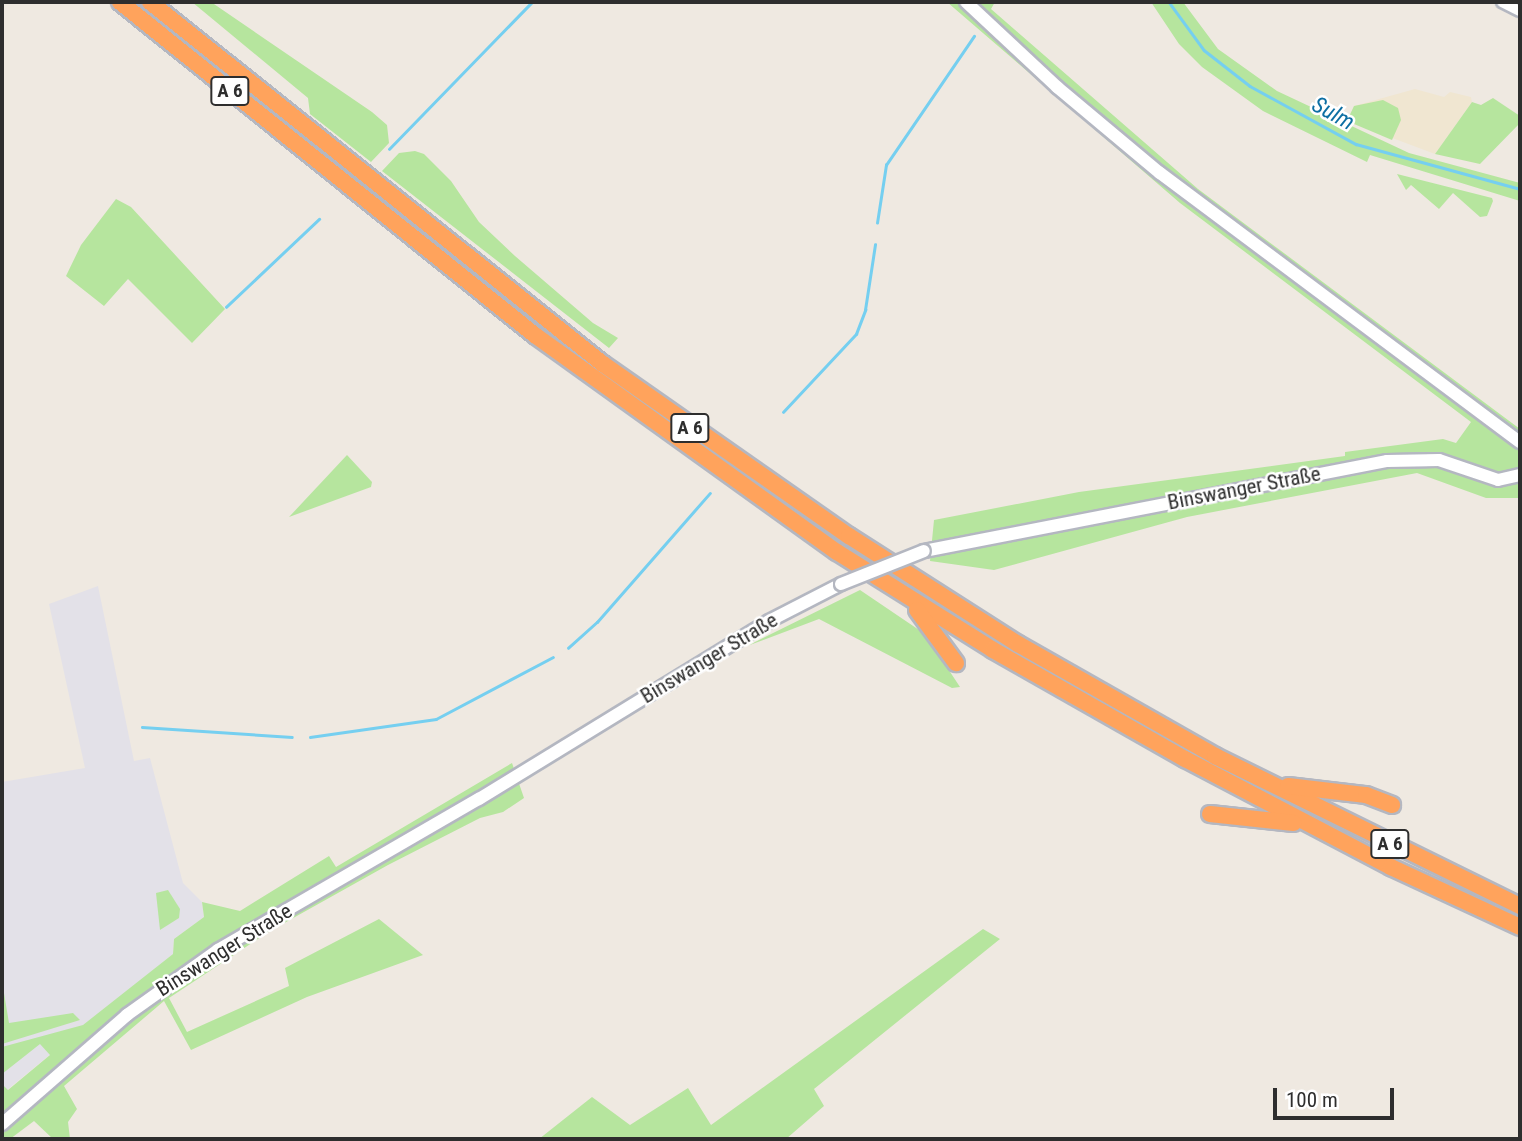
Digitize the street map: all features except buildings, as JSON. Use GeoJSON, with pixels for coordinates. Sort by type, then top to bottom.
{"type":"FeatureCollection","features":[{"type":"Feature","properties":{"kind":"highway","name":"A 6"},"geometry":{"type":"LineString","coordinates":[[120,2],[366,201],[607,390],[904,595],[1085,704],[1308,825],[1520,927]]}},
{"type":"Feature","properties":{"kind":"highway","name":"A 6"},"geometry":{"type":"LineString","coordinates":[[150,2],[379,188],[614,372],[849,536],[1018,644],[1261,780],[1520,906]]}},
{"type":"Feature","properties":{"kind":"highway"},"geometry":{"type":"LineString","coordinates":[[904,595],[956,663]]}},
{"type":"Feature","properties":{"kind":"highway"},"geometry":{"type":"LineString","coordinates":[[1261,780],[1318,793],[1366,795],[1392,805]]}},
{"type":"Feature","properties":{"kind":"highway"},"geometry":{"type":"LineString","coordinates":[[1210,814],[1308,825]]}},
{"type":"Feature","properties":{"kind":"main road"},"geometry":{"type":"LineString","coordinates":[[966,2],[1057,87],[1160,173],[1520,442]]}},
{"type":"Feature","properties":{"kind":"main road","name":"Binswanger Straße"},"geometry":{"type":"LineString","coordinates":[[2,1125],[127,1015],[218,950],[479,799],[769,621],[841,584],[924,551],[1387,461],[1440,460],[1498,480],[1520,475]]}},
{"type":"Feature","properties":{"kind":"street"},"geometry":{"type":"LineString","coordinates":[[1502,2],[1520,11]]}},
{"type":"Feature","properties":{"kind":"shaded area"},"geometry":{"type":"Polygon","coordinates":[[[1415,89],[1444,97],[1450,92],[1471,97],[1472,102],[1435,154],[1347,121],[1354,106],[1415,89]]]}},
{"type":"Feature","properties":{"kind":"shaded area"},"geometry":{"type":"Polygon","coordinates":[[[98,586],[134,761],[150,758],[183,883],[202,902],[204,917],[174,939],[173,954],[2,1094],[2,782],[85,768],[49,604],[98,586]]]}},
{"type":"Feature","properties":{"kind":"green space"},"geometry":{"type":"Polygon","coordinates":[[[192,2],[211,2],[372,112],[387,125],[389,143],[371,162],[310,114],[308,98],[192,2]]]}},
{"type":"Feature","properties":{"kind":"green space"},"geometry":{"type":"Polygon","coordinates":[[[947,2],[995,2],[991,9],[1198,189],[1520,429],[1520,498],[1486,498],[1417,473],[1187,517],[994,570],[930,561],[934,520],[1079,492],[1345,456],[1345,452],[1443,439],[1456,443],[1471,422],[1180,203],[947,2]]]}},
{"type":"Feature","properties":{"kind":"green space"},"geometry":{"type":"Polygon","coordinates":[[[1151,2],[1183,2],[1218,49],[1277,91],[1409,153],[1520,183],[1520,201],[1370,155],[1367,162],[1263,111],[1202,67],[1179,44],[1151,2]]]}},
{"type":"Feature","properties":{"kind":"green space"},"geometry":{"type":"Polygon","coordinates":[[[1493,98],[1520,116],[1520,123],[1480,164],[1435,154],[1472,102],[1481,105],[1493,98]]]}},
{"type":"Feature","properties":{"kind":"green space"},"geometry":{"type":"Polygon","coordinates":[[[1383,100],[1398,108],[1401,120],[1392,140],[1347,121],[1354,106],[1383,100]]]}},
{"type":"Feature","properties":{"kind":"green space"},"geometry":{"type":"Polygon","coordinates":[[[415,151],[424,154],[451,181],[479,222],[515,256],[593,323],[618,338],[609,348],[382,171],[399,153],[415,151]]]}},
{"type":"Feature","properties":{"kind":"green space"},"geometry":{"type":"Polygon","coordinates":[[[1397,174],[1492,198],[1493,201],[1487,216],[1480,217],[1453,193],[1439,209],[1411,185],[1406,190],[1397,174]]]}},
{"type":"Feature","properties":{"kind":"green space"},"geometry":{"type":"Polygon","coordinates":[[[116,199],[131,207],[225,309],[192,343],[128,279],[104,306],[66,276],[81,245],[116,199]]]}},
{"type":"Feature","properties":{"kind":"green space"},"geometry":{"type":"Polygon","coordinates":[[[347,455],[372,482],[371,487],[289,517],[347,455]]]}},
{"type":"Feature","properties":{"kind":"green space"},"geometry":{"type":"Polygon","coordinates":[[[860,590],[925,634],[960,687],[952,688],[819,619],[747,646],[860,590]]]}},
{"type":"Feature","properties":{"kind":"green space"},"geometry":{"type":"Polygon","coordinates":[[[512,763],[524,798],[503,812],[480,818],[388,865],[270,931],[169,998],[187,1032],[289,986],[285,968],[379,919],[423,955],[307,997],[191,1050],[164,1001],[64,1086],[77,1109],[68,1122],[70,1139],[53,1139],[34,1121],[10,1139],[2,1139],[2,1084],[8,1090],[50,1055],[40,1044],[2,1074],[2,1047],[83,1025],[173,954],[174,939],[204,917],[202,902],[240,911],[329,856],[336,867],[512,763]]]}},
{"type":"Feature","properties":{"kind":"green space"},"geometry":{"type":"Polygon","coordinates":[[[168,890],[180,909],[179,918],[160,930],[156,893],[168,890]]]}},
{"type":"Feature","properties":{"kind":"green space"},"geometry":{"type":"Polygon","coordinates":[[[983,929],[1000,939],[814,1089],[824,1106],[786,1139],[539,1139],[592,1097],[630,1125],[688,1088],[711,1125],[983,929]]]}},
{"type":"Feature","properties":{"kind":"green space"},"geometry":{"type":"Polygon","coordinates":[[[2,981],[9,1023],[73,1013],[80,1020],[2,1044],[2,981]]]}},
{"type":"Feature","properties":{"kind":"waterway"},"geometry":{"type":"LineString","coordinates":[[389,149],[532,2]]}},
{"type":"Feature","properties":{"kind":"waterway","name":"Sulm"},"geometry":{"type":"LineString","coordinates":[[1169,2],[1204,50],[1250,86],[1356,144],[1520,189]]}},
{"type":"Feature","properties":{"kind":"waterway"},"geometry":{"type":"LineString","coordinates":[[877,223],[886,165],[974,36]]}},
{"type":"Feature","properties":{"kind":"waterway"},"geometry":{"type":"LineString","coordinates":[[226,307],[319,219]]}},
{"type":"Feature","properties":{"kind":"waterway"},"geometry":{"type":"LineString","coordinates":[[783,412],[856,334],[865,310],[875,245]]}},
{"type":"Feature","properties":{"kind":"waterway"},"geometry":{"type":"LineString","coordinates":[[568,648],[597,622],[710,493]]}},
{"type":"Feature","properties":{"kind":"waterway"},"geometry":{"type":"LineString","coordinates":[[310,737],[436,719],[553,657]]}},
{"type":"Feature","properties":{"kind":"waterway"},"geometry":{"type":"LineString","coordinates":[[142,727],[292,737]]}}]}
